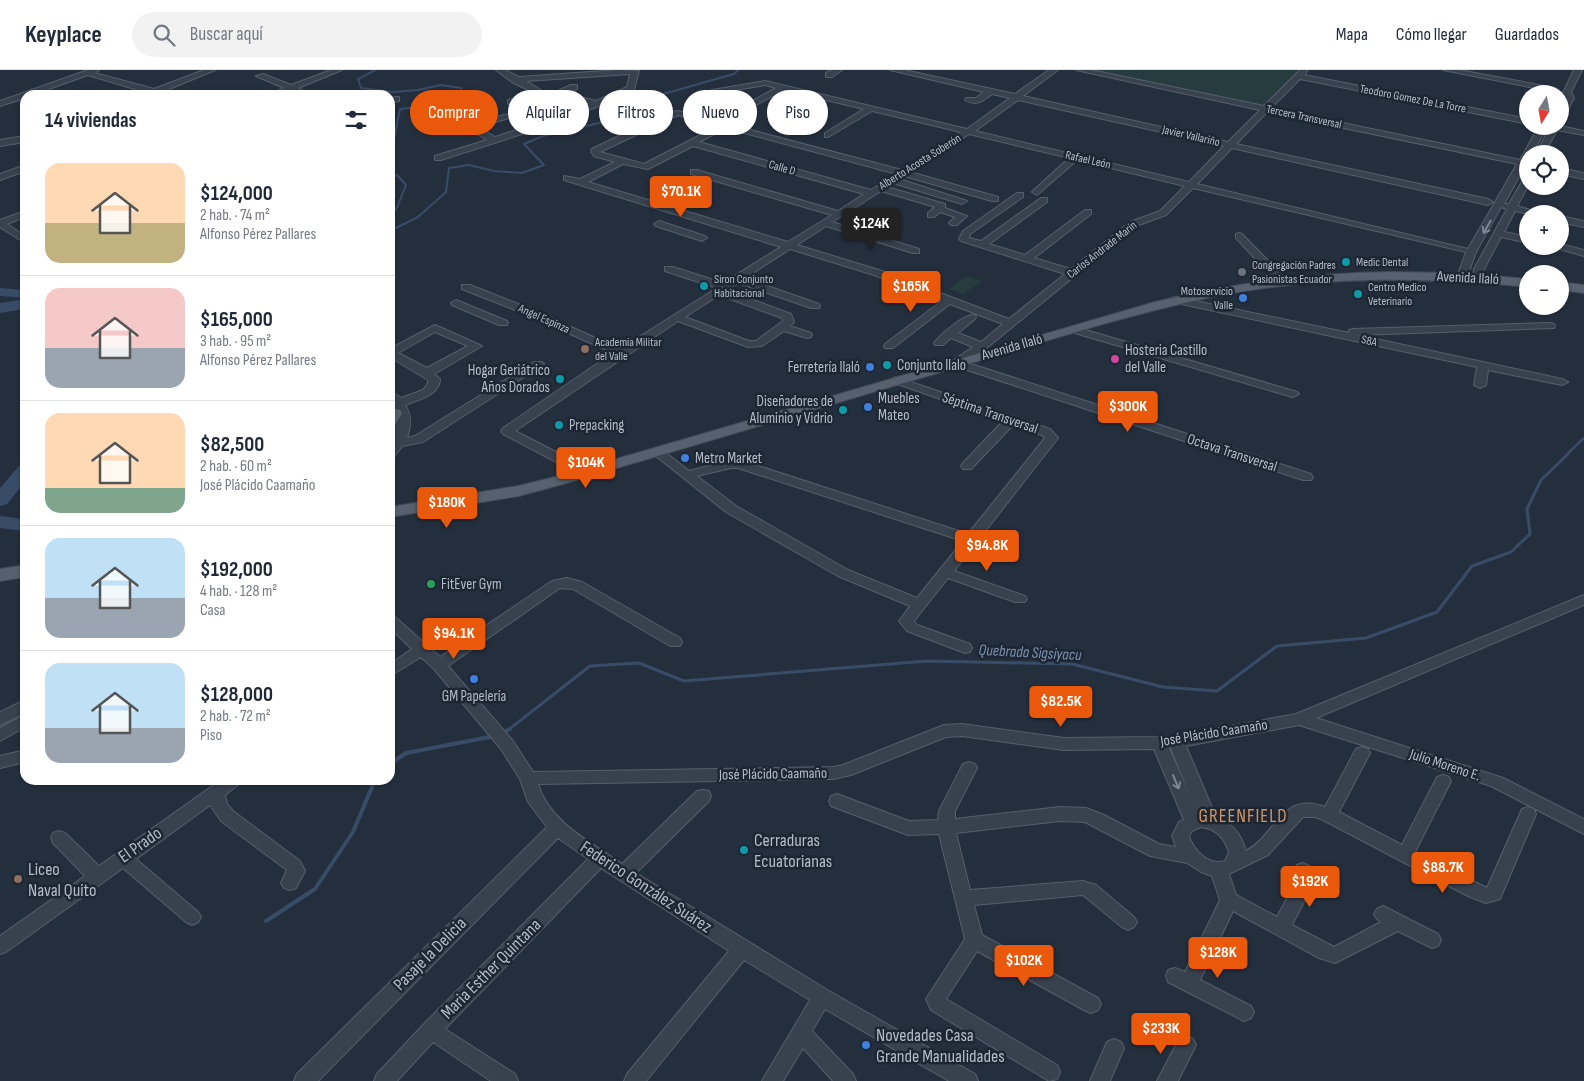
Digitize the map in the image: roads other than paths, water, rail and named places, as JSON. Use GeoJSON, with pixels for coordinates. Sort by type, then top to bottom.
{"type":"FeatureCollection","features":[{"type":"Feature","properties":{"kind":"main road","name":"Avenida Ilaló"},"geometry":{"type":"LineString","coordinates":[[395,511],[519,491],[587,473],[1072,329],[1176,300],[1224,290],[1283,282],[1366,276],[1462,277],[1519,282]]}},
{"type":"Feature","properties":{"kind":"main road"},"geometry":{"type":"LineString","coordinates":[[1569,287],[1584,289]]}},
{"type":"Feature","properties":{"kind":"main road"},"geometry":{"type":"LineString","coordinates":[[395,523],[437,516],[519,491]]}},
{"type":"Feature","properties":{"kind":"main road"},"geometry":{"type":"LineString","coordinates":[[0,567],[20,565]]}},
{"type":"Feature","properties":{"kind":"main road"},"geometry":{"type":"LineString","coordinates":[[0,576],[20,572]]}},
{"type":"Feature","properties":{"kind":"main road"},"geometry":{"type":"LineString","coordinates":[[0,576],[20,577]]}},
{"type":"Feature","properties":{"kind":"street"},"geometry":{"type":"LineString","coordinates":[[161,90],[211,70]]}},
{"type":"Feature","properties":{"kind":"street"},"geometry":{"type":"LineString","coordinates":[[318,70],[326,75]]}},
{"type":"Feature","properties":{"kind":"street"},"geometry":{"type":"LineString","coordinates":[[286,90],[338,70]]}},
{"type":"Feature","properties":{"kind":"street"},"geometry":{"type":"LineString","coordinates":[[500,70],[533,90]]}},
{"type":"Feature","properties":{"kind":"street"},"geometry":{"type":"LineString","coordinates":[[829,75],[838,70]]}},
{"type":"Feature","properties":{"kind":"street","name":"Javier Vallariño"},"geometry":{"type":"LineString","coordinates":[[894,70],[1488,202]]}},
{"type":"Feature","properties":{"kind":"street","name":"Alberto Acosta Soberón"},"geometry":{"type":"LineString","coordinates":[[587,473],[507,431],[621,353],[969,131],[1054,70]]}},
{"type":"Feature","properties":{"kind":"street","name":"Tercera Transversal"},"geometry":{"type":"LineString","coordinates":[[1080,70],[1265,109],[1519,158]]}},
{"type":"Feature","properties":{"kind":"street"},"geometry":{"type":"LineString","coordinates":[[1447,70],[1521,85]]}},
{"type":"Feature","properties":{"kind":"street"},"geometry":{"type":"LineString","coordinates":[[1567,85],[1578,70]]}},
{"type":"Feature","properties":{"kind":"street"},"geometry":{"type":"LineString","coordinates":[[39,90],[91,71],[141,90]]}},
{"type":"Feature","properties":{"kind":"street"},"geometry":{"type":"LineString","coordinates":[[515,80],[541,74],[635,71],[631,88],[589,107]]}},
{"type":"Feature","properties":{"kind":"street","name":"Carlos Andrade Marín"},"geometry":{"type":"LineString","coordinates":[[956,363],[983,345],[1133,224],[1163,213],[1301,73]]}},
{"type":"Feature","properties":{"kind":"street","name":"Teodoro Gomez De La Torre"},"geometry":{"type":"LineString","coordinates":[[1301,73],[1519,120]]}},
{"type":"Feature","properties":{"kind":"street"},"geometry":{"type":"LineString","coordinates":[[260,76],[296,90]]}},
{"type":"Feature","properties":{"kind":"street"},"geometry":{"type":"LineString","coordinates":[[297,78],[308,81]]}},
{"type":"Feature","properties":{"kind":"street","name":"Rafael León"},"geometry":{"type":"LineString","coordinates":[[723,90],[762,83],[1486,255]]}},
{"type":"Feature","properties":{"kind":"street"},"geometry":{"type":"LineString","coordinates":[[564,90],[574,87]]}},
{"type":"Feature","properties":{"kind":"street"},"geometry":{"type":"LineString","coordinates":[[757,102],[784,88]]}},
{"type":"Feature","properties":{"kind":"street"},"geometry":{"type":"LineString","coordinates":[[969,100],[978,100],[991,92]]}},
{"type":"Feature","properties":{"kind":"street"},"geometry":{"type":"LineString","coordinates":[[0,104],[20,97]]}},
{"type":"Feature","properties":{"kind":"street"},"geometry":{"type":"LineString","coordinates":[[589,102],[596,104]]}},
{"type":"Feature","properties":{"kind":"street"},"geometry":{"type":"LineString","coordinates":[[828,135],[871,108]]}},
{"type":"Feature","properties":{"kind":"street"},"geometry":{"type":"LineString","coordinates":[[683,114],[671,114],[595,151],[597,154],[645,167],[708,135]]}},
{"type":"Feature","properties":{"kind":"street"},"geometry":{"type":"LineString","coordinates":[[1569,130],[1584,133]]}},
{"type":"Feature","properties":{"kind":"street"},"geometry":{"type":"LineString","coordinates":[[757,133],[994,199]]}},
{"type":"Feature","properties":{"kind":"street"},"geometry":{"type":"LineString","coordinates":[[484,135],[492,140]]}},
{"type":"Feature","properties":{"kind":"street"},"geometry":{"type":"LineString","coordinates":[[438,158],[508,135]]}},
{"type":"Feature","properties":{"kind":"street"},"geometry":{"type":"LineString","coordinates":[[0,143],[20,140]]}},
{"type":"Feature","properties":{"kind":"street","name":"Calle D"},"geometry":{"type":"LineString","coordinates":[[693,143],[872,193]]}},
{"type":"Feature","properties":{"kind":"street"},"geometry":{"type":"LineString","coordinates":[[983,244],[1041,196],[1076,157]]}},
{"type":"Feature","properties":{"kind":"street"},"geometry":{"type":"LineString","coordinates":[[581,182],[619,163]]}},
{"type":"Feature","properties":{"kind":"street"},"geometry":{"type":"LineString","coordinates":[[0,177],[20,170]]}},
{"type":"Feature","properties":{"kind":"street"},"geometry":{"type":"LineString","coordinates":[[1462,277],[1468,251],[1519,171]]}},
{"type":"Feature","properties":{"kind":"street"},"geometry":{"type":"LineString","coordinates":[[694,172],[840,214]]}},
{"type":"Feature","properties":{"kind":"street"},"geometry":{"type":"LineString","coordinates":[[1569,173],[1584,176]]}},
{"type":"Feature","properties":{"kind":"street"},"geometry":{"type":"LineString","coordinates":[[567,178],[878,274],[1010,323]]}},
{"type":"Feature","properties":{"kind":"street"},"geometry":{"type":"LineString","coordinates":[[892,180],[962,201]]}},
{"type":"Feature","properties":{"kind":"street"},"geometry":{"type":"LineString","coordinates":[[880,188],[940,205],[942,206],[940,209]]}},
{"type":"Feature","properties":{"kind":"street"},"geometry":{"type":"LineString","coordinates":[[1020,195],[964,235],[964,239],[1073,273]]}},
{"type":"Feature","properties":{"kind":"street"},"geometry":{"type":"LineString","coordinates":[[1478,278],[1479,269],[1519,195]]}},
{"type":"Feature","properties":{"kind":"street"},"geometry":{"type":"LineString","coordinates":[[1499,205],[1519,210]]}},
{"type":"Feature","properties":{"kind":"street"},"geometry":{"type":"LineString","coordinates":[[931,216],[940,209]]}},
{"type":"Feature","properties":{"kind":"street"},"geometry":{"type":"LineString","coordinates":[[940,209],[962,216],[954,223]]}},
{"type":"Feature","properties":{"kind":"street"},"geometry":{"type":"LineString","coordinates":[[1027,258],[1088,212]]}},
{"type":"Feature","properties":{"kind":"street"},"geometry":{"type":"LineString","coordinates":[[0,223],[20,216]]}},
{"type":"Feature","properties":{"kind":"street"},"geometry":{"type":"LineString","coordinates":[[1569,221],[1584,224]]}},
{"type":"Feature","properties":{"kind":"street"},"geometry":{"type":"LineString","coordinates":[[0,223],[20,237]]}},
{"type":"Feature","properties":{"kind":"street"},"geometry":{"type":"LineString","coordinates":[[825,223],[916,251]]}},
{"type":"Feature","properties":{"kind":"street"},"geometry":{"type":"LineString","coordinates":[[659,224],[702,238]]}},
{"type":"Feature","properties":{"kind":"street"},"geometry":{"type":"LineString","coordinates":[[689,246],[722,225]]}},
{"type":"Feature","properties":{"kind":"street"},"geometry":{"type":"LineString","coordinates":[[1499,234],[1519,238]]}},
{"type":"Feature","properties":{"kind":"street"},"geometry":{"type":"LineString","coordinates":[[1238,236],[1283,282]]}},
{"type":"Feature","properties":{"kind":"street"},"geometry":{"type":"LineString","coordinates":[[1569,250],[1584,253]]}},
{"type":"Feature","properties":{"kind":"street"},"geometry":{"type":"LineString","coordinates":[[669,269],[787,316],[789,322],[758,344],[748,344],[677,318]]}},
{"type":"Feature","properties":{"kind":"street"},"geometry":{"type":"LineString","coordinates":[[738,279],[815,306]]}},
{"type":"Feature","properties":{"kind":"street","name":"Angel Espinza"},"geometry":{"type":"LineString","coordinates":[[466,287],[527,310],[621,353]]}},
{"type":"Feature","properties":{"kind":"street"},"geometry":{"type":"LineString","coordinates":[[487,295],[461,306],[503,323]]}},
{"type":"Feature","properties":{"kind":"street"},"geometry":{"type":"LineString","coordinates":[[889,346],[949,300]]}},
{"type":"Feature","properties":{"kind":"street","name":"S8A"},"geometry":{"type":"LineString","coordinates":[[1176,300],[1562,382]]}},
{"type":"Feature","properties":{"kind":"street"},"geometry":{"type":"LineString","coordinates":[[939,343],[971,317]]}},
{"type":"Feature","properties":{"kind":"street"},"geometry":{"type":"LineString","coordinates":[[1330,332],[1550,326]]}},
{"type":"Feature","properties":{"kind":"street"},"geometry":{"type":"LineString","coordinates":[[783,327],[807,335]]}},
{"type":"Feature","properties":{"kind":"street"},"geometry":{"type":"LineString","coordinates":[[395,352],[435,328],[477,346],[427,373]]}},
{"type":"Feature","properties":{"kind":"street"},"geometry":{"type":"LineString","coordinates":[[1072,329],[1292,394]]}},
{"type":"Feature","properties":{"kind":"street"},"geometry":{"type":"LineString","coordinates":[[950,334],[1000,350]]}},
{"type":"Feature","properties":{"kind":"street"},"geometry":{"type":"LineString","coordinates":[[395,356],[427,373],[434,379],[431,389],[395,408]]}},
{"type":"Feature","properties":{"kind":"street","name":"Octava Transversal"},"geometry":{"type":"LineString","coordinates":[[956,363],[1307,477]]}},
{"type":"Feature","properties":{"kind":"street"},"geometry":{"type":"LineString","coordinates":[[395,448],[419,439],[538,364]]}},
{"type":"Feature","properties":{"kind":"street"},"geometry":{"type":"LineString","coordinates":[[1480,385],[1482,365]]}},
{"type":"Feature","properties":{"kind":"street","name":"Séptima Transversal"},"geometry":{"type":"LineString","coordinates":[[896,380],[1046,432],[1052,438],[906,621],[907,625],[965,648]]}},
{"type":"Feature","properties":{"kind":"street"},"geometry":{"type":"LineString","coordinates":[[395,409],[404,410],[406,424],[395,444]]}},
{"type":"Feature","properties":{"kind":"street"},"geometry":{"type":"LineString","coordinates":[[967,466],[1011,420]]}},
{"type":"Feature","properties":{"kind":"street"},"geometry":{"type":"LineString","coordinates":[[657,452],[731,509],[843,573],[919,604]]}},
{"type":"Feature","properties":{"kind":"street"},"geometry":{"type":"LineString","coordinates":[[687,475],[731,464],[739,464],[970,539]]}},
{"type":"Feature","properties":{"kind":"street"},"geometry":{"type":"LineString","coordinates":[[944,572],[1020,599]]}},
{"type":"Feature","properties":{"kind":"street"},"geometry":{"type":"LineString","coordinates":[[439,666],[557,584],[567,583],[576,585],[675,642]]}},
{"type":"Feature","properties":{"kind":"street","name":"José Plácido Caamaño"},"geometry":{"type":"LineString","coordinates":[[528,778],[833,773],[845,771],[944,731],[962,730],[1064,744],[1176,742],[1300,719],[1584,600]]}},
{"type":"Feature","properties":{"kind":"street","name":"Federico González Suárez"},"geometry":{"type":"LineString","coordinates":[[395,625],[439,666],[507,745],[528,778],[534,797],[557,828],[623,874],[742,948],[822,997],[968,1081]]}},
{"type":"Feature","properties":{"kind":"street"},"geometry":{"type":"LineString","coordinates":[[395,668],[421,650]]}},
{"type":"Feature","properties":{"kind":"street"},"geometry":{"type":"LineString","coordinates":[[0,719],[20,709]]}},
{"type":"Feature","properties":{"kind":"street","name":"Julio Moreno E."},"geometry":{"type":"LineString","coordinates":[[1300,719],[1498,782],[1584,827]]}},
{"type":"Feature","properties":{"kind":"street"},"geometry":{"type":"LineString","coordinates":[[0,735],[20,723]]}},
{"type":"Feature","properties":{"kind":"street"},"geometry":{"type":"LineString","coordinates":[[1176,742],[1201,821]]}},
{"type":"Feature","properties":{"kind":"street"},"geometry":{"type":"LineString","coordinates":[[1159,743],[1201,821]]}},
{"type":"Feature","properties":{"kind":"street"},"geometry":{"type":"LineString","coordinates":[[1329,815],[1362,753]]}},
{"type":"Feature","properties":{"kind":"street"},"geometry":{"type":"LineString","coordinates":[[0,762],[20,757]]}},
{"type":"Feature","properties":{"kind":"street"},"geometry":{"type":"LineString","coordinates":[[970,768],[946,811],[946,827],[974,940],[936,999],[938,1004],[1050,1072]]}},
{"type":"Feature","properties":{"kind":"street"},"geometry":{"type":"LineString","coordinates":[[1405,855],[1443,780]]}},
{"type":"Feature","properties":{"kind":"street","name":"El Prado"},"geometry":{"type":"LineString","coordinates":[[0,946],[226,785]]}},
{"type":"Feature","properties":{"kind":"street"},"geometry":{"type":"LineString","coordinates":[[216,792],[218,807],[227,816],[294,866],[296,871],[290,883]]}},
{"type":"Feature","properties":{"kind":"street"},"geometry":{"type":"LineString","coordinates":[[623,874],[704,796]]}},
{"type":"Feature","properties":{"kind":"street"},"geometry":{"type":"LineString","coordinates":[[837,802],[908,828],[946,827],[1060,814],[1080,814],[1098,820],[1156,851],[1190,856],[1203,866],[1226,866],[1258,853],[1296,811],[1304,808],[1316,809],[1474,892],[1486,896],[1494,894],[1528,814]]}},
{"type":"Feature","properties":{"kind":"street"},"geometry":{"type":"LineString","coordinates":[[1190,856],[1182,836],[1183,829],[1201,821],[1217,823],[1230,833],[1238,853],[1226,866],[1229,900],[1182,979],[1244,1012]]}},
{"type":"Feature","properties":{"kind":"street","name":"Pasaje la Delicia"},"geometry":{"type":"LineString","coordinates":[[304,1081],[557,828]]}},
{"type":"Feature","properties":{"kind":"street"},"geometry":{"type":"LineString","coordinates":[[60,838],[96,876]]}},
{"type":"Feature","properties":{"kind":"street"},"geometry":{"type":"LineString","coordinates":[[1236,846],[1258,853]]}},
{"type":"Feature","properties":{"kind":"street"},"geometry":{"type":"LineString","coordinates":[[123,858],[192,917]]}},
{"type":"Feature","properties":{"kind":"street","name":"Maria Esther Quintana"},"geometry":{"type":"LineString","coordinates":[[384,1081],[431,1030],[600,858]]}},
{"type":"Feature","properties":{"kind":"street"},"geometry":{"type":"LineString","coordinates":[[1281,928],[1306,871],[1330,885]]}},
{"type":"Feature","properties":{"kind":"street"},"geometry":{"type":"LineString","coordinates":[[965,898],[1083,888],[1128,922]]}},
{"type":"Feature","properties":{"kind":"street"},"geometry":{"type":"LineString","coordinates":[[1229,900],[1325,952],[1335,955],[1390,918],[1432,940]]}},
{"type":"Feature","properties":{"kind":"street"},"geometry":{"type":"LineString","coordinates":[[974,940],[1091,1004]]}},
{"type":"Feature","properties":{"kind":"street"},"geometry":{"type":"LineString","coordinates":[[634,1081],[742,948]]}},
{"type":"Feature","properties":{"kind":"street"},"geometry":{"type":"LineString","coordinates":[[772,1081],[822,997]]}},
{"type":"Feature","properties":{"kind":"street"},"geometry":{"type":"LineString","coordinates":[[431,1030],[508,1081]]}},
{"type":"Feature","properties":{"kind":"street"},"geometry":{"type":"LineString","coordinates":[[801,1032],[846,1081]]}},
{"type":"Feature","properties":{"kind":"street"},"geometry":{"type":"LineString","coordinates":[[1167,1081],[1186,1045]]}},
{"type":"Feature","properties":{"kind":"street"},"geometry":{"type":"LineString","coordinates":[[1100,1081],[1114,1048]]}},
{"type":"Feature","properties":{"kind":"waterway"},"geometry":{"type":"LineString","coordinates":[[375,70],[358,79],[361,88],[377,90]]}},
{"type":"Feature","properties":{"kind":"waterway"},"geometry":{"type":"LineString","coordinates":[[395,228],[418,217],[446,192],[449,168],[469,165],[494,171],[522,173],[544,165],[524,144],[543,136],[616,119],[663,94],[734,74],[738,70]]}},
{"type":"Feature","properties":{"kind":"waterway"},"geometry":{"type":"LineString","coordinates":[[395,92],[418,90],[441,85],[461,88],[463,95],[449,104],[400,109],[395,134]]}},
{"type":"Feature","properties":{"kind":"waterway"},"geometry":{"type":"LineString","coordinates":[[395,176],[397,175],[406,185],[395,210]]}},
{"type":"Feature","properties":{"kind":"waterway"},"geometry":{"type":"LineString","coordinates":[[0,292],[20,294]]}},
{"type":"Feature","properties":{"kind":"waterway"},"geometry":{"type":"LineString","coordinates":[[0,308],[20,305]]}},
{"type":"Feature","properties":{"kind":"waterway","name":"Quebrada Sigsiyacu"},"geometry":{"type":"LineString","coordinates":[[1566,455],[1584,438]]}},
{"type":"Feature","properties":{"kind":"waterway","name":"Quebrada Sigsiyacu"},"geometry":{"type":"LineString","coordinates":[[509,729],[590,666],[639,663],[684,681],[927,661],[1072,664],[1163,687],[1217,691],[1277,646],[1366,638],[1437,612],[1472,566],[1511,552],[1530,534],[1527,509],[1541,480],[1568,454]]}},
{"type":"Feature","properties":{"kind":"waterway"},"geometry":{"type":"LineString","coordinates":[[0,500],[20,476]]}},
{"type":"Feature","properties":{"kind":"waterway"},"geometry":{"type":"LineString","coordinates":[[0,522],[20,524]]}},
{"type":"Feature","properties":{"kind":"waterway","name":"Quebrada Sigsiyacu"},"geometry":{"type":"LineString","coordinates":[[503,732],[509,729]]}},
{"type":"Feature","properties":{"kind":"waterway","name":"Quebrada Sigsiyacu"},"geometry":{"type":"LineString","coordinates":[[395,761],[406,753],[495,736]]}},
{"type":"Feature","properties":{"kind":"waterway","name":"Quebrada Sigsiyacu"},"geometry":{"type":"LineString","coordinates":[[266,921],[315,889],[353,832],[373,785]]}},
{"type":"Feature","properties":{"kind":"place","name":"Medic Dental"},"geometry":{"type":"Point","coordinates":[1346,262]}},
{"type":"Feature","properties":{"kind":"place","name":"Congregación Padres Pasionistas Ecuador"},"geometry":{"type":"Point","coordinates":[1242,272]}},
{"type":"Feature","properties":{"kind":"place","name":"Siron Conjunto Habitacional"},"geometry":{"type":"Point","coordinates":[704,286]}},
{"type":"Feature","properties":{"kind":"place","name":"Centro Medico Veterinario"},"geometry":{"type":"Point","coordinates":[1358,294]}},
{"type":"Feature","properties":{"kind":"place","name":"Motoservicio Valle"},"geometry":{"type":"Point","coordinates":[1243,298]}},
{"type":"Feature","properties":{"kind":"place","name":"Academia Militar del Valle"},"geometry":{"type":"Point","coordinates":[585,349]}},
{"type":"Feature","properties":{"kind":"place","name":"Hosteria Castillo del Valle"},"geometry":{"type":"Point","coordinates":[1115,359]}},
{"type":"Feature","properties":{"kind":"place","name":"Conjunto Ilalo"},"geometry":{"type":"Point","coordinates":[887,365]}},
{"type":"Feature","properties":{"kind":"place","name":"Ferretería Ilaló"},"geometry":{"type":"Point","coordinates":[870,367]}},
{"type":"Feature","properties":{"kind":"place","name":"Hogar Geriátrico Años Dorados"},"geometry":{"type":"Point","coordinates":[560,379]}},
{"type":"Feature","properties":{"kind":"place","name":"Muebles Mateo"},"geometry":{"type":"Point","coordinates":[868,407]}},
{"type":"Feature","properties":{"kind":"place","name":"Diseñadores de Aluminio y Vidrio"},"geometry":{"type":"Point","coordinates":[843,410]}},
{"type":"Feature","properties":{"kind":"place","name":"Prepacking"},"geometry":{"type":"Point","coordinates":[559,425]}},
{"type":"Feature","properties":{"kind":"place","name":"Metro Market"},"geometry":{"type":"Point","coordinates":[685,458]}},
{"type":"Feature","properties":{"kind":"place","name":"FitEver Gym"},"geometry":{"type":"Point","coordinates":[431,584]}},
{"type":"Feature","properties":{"kind":"place","name":"GM Papelería"},"geometry":{"type":"Point","coordinates":[474,679]}},
{"type":"Feature","properties":{"kind":"place","name":"Cerraduras Ecuatorianas"},"geometry":{"type":"Point","coordinates":[744,850]}},
{"type":"Feature","properties":{"kind":"place","name":"Liceo Naval Quito"},"geometry":{"type":"Point","coordinates":[18,879]}},
{"type":"Feature","properties":{"kind":"place","name":"Novedades Casa Grande Manualidades"},"geometry":{"type":"Point","coordinates":[866,1045]}},
{"type":"Feature","properties":{"kind":"district","name":"GREENFIELD"},"geometry":{"type":"Point","coordinates":[1243,816]}}]}
